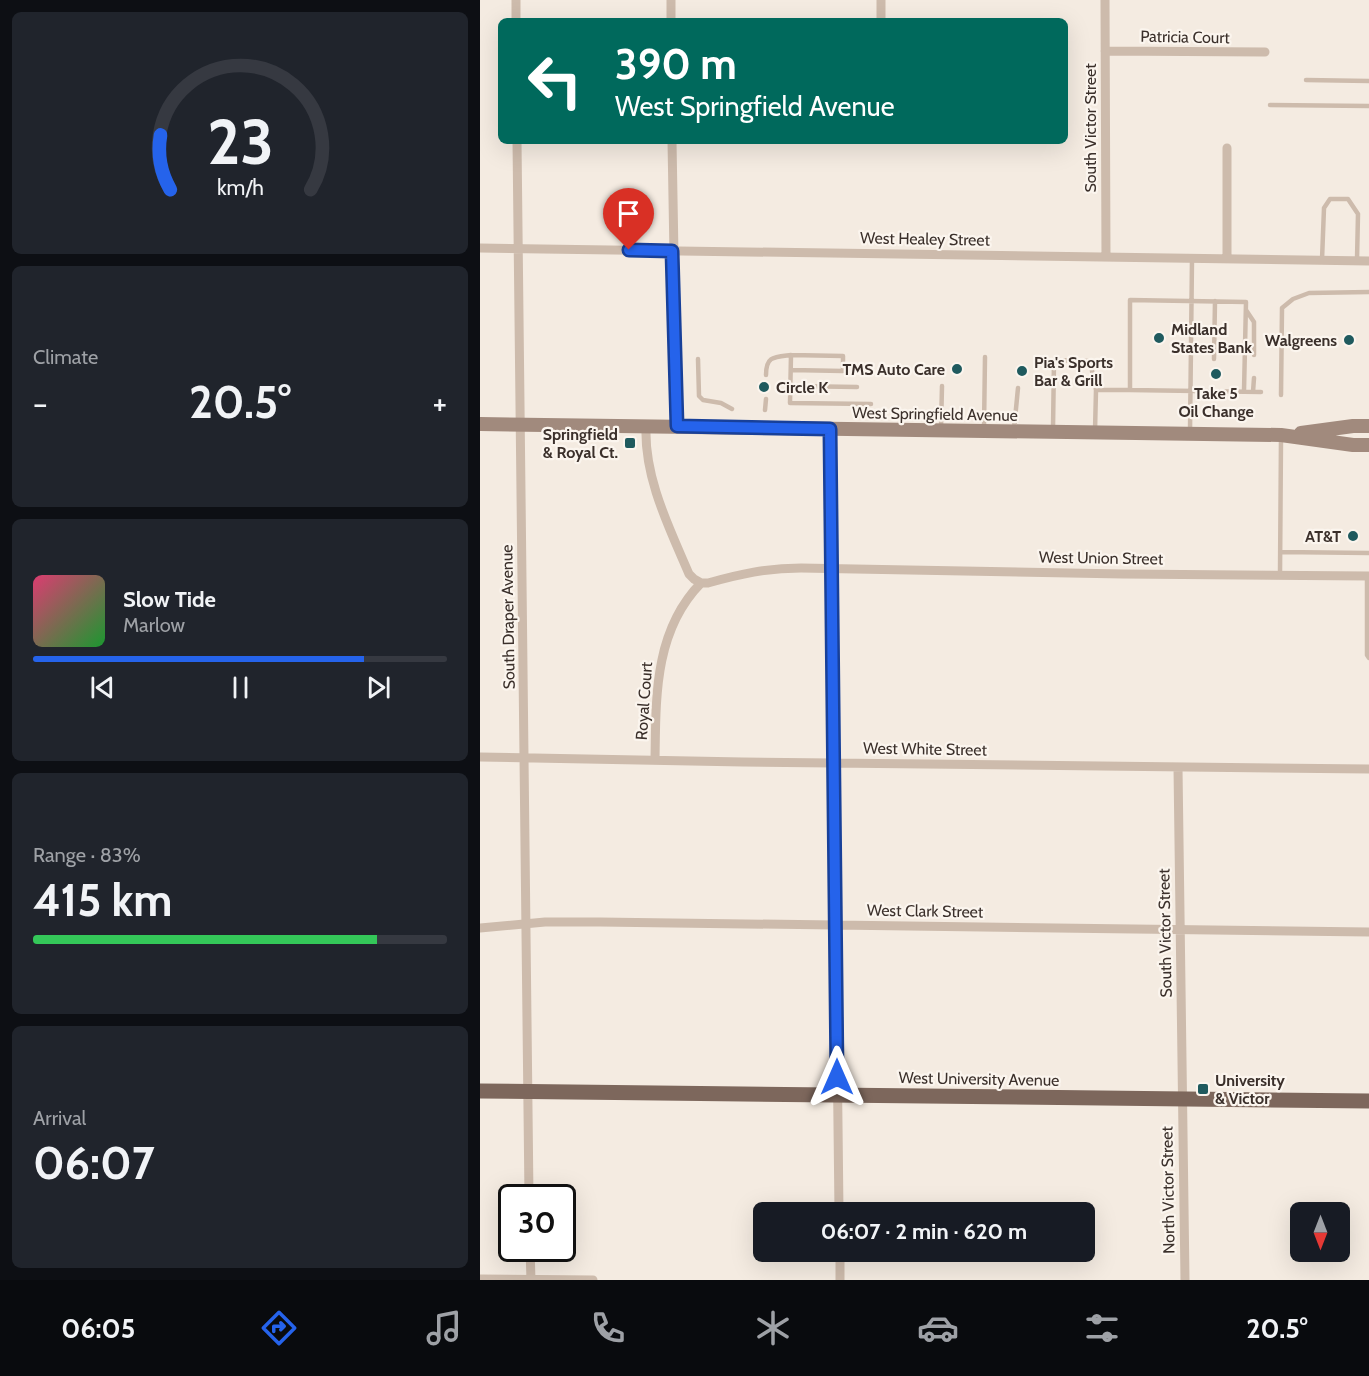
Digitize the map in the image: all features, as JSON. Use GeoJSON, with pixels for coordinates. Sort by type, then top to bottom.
{"type":"FeatureCollection","features":[{"type":"Feature","properties":{"kind":"main road","name":"West Springfield Avenue"},"geometry":{"type":"LineString","coordinates":[[480,424],[1281,435],[1369,445]]}},
{"type":"Feature","properties":{"kind":"main road","name":"West Springfield Avenue"},"geometry":{"type":"LineString","coordinates":[[1281,435],[1369,426]]}},
{"type":"Feature","properties":{"kind":"main road","name":"West University Avenue"},"geometry":{"type":"LineString","coordinates":[[480,1091],[1369,1101]]}},
{"type":"Feature","properties":{"kind":"street"},"geometry":{"type":"LineString","coordinates":[[516,0],[516,18]]}},
{"type":"Feature","properties":{"kind":"street"},"geometry":{"type":"LineString","coordinates":[[671,0],[671,18]]}},
{"type":"Feature","properties":{"kind":"street"},"geometry":{"type":"LineString","coordinates":[[881,0],[881,18]]}},
{"type":"Feature","properties":{"kind":"street","name":"South Victor Street"},"geometry":{"type":"LineString","coordinates":[[1105,0],[1106,257]]}},
{"type":"Feature","properties":{"kind":"street","name":"Patricia Court"},"geometry":{"type":"LineString","coordinates":[[1104,51],[1265,52]]}},
{"type":"Feature","properties":{"kind":"street","name":"South Draper Avenue"},"geometry":{"type":"LineString","coordinates":[[517,144],[529,1184]]}},
{"type":"Feature","properties":{"kind":"street"},"geometry":{"type":"LineString","coordinates":[[672,144],[672,251],[677,426]]}},
{"type":"Feature","properties":{"kind":"street"},"geometry":{"type":"LineString","coordinates":[[1227,148],[1227,258]]}},
{"type":"Feature","properties":{"kind":"street","name":"West Healey Street"},"geometry":{"type":"LineString","coordinates":[[480,248],[1369,261]]}},
{"type":"Feature","properties":{"kind":"street"},"geometry":{"type":"LineString","coordinates":[[646,426],[647,454],[663,511],[689,574],[694,579],[708,583],[770,568],[832,568]]}},
{"type":"Feature","properties":{"kind":"street"},"geometry":{"type":"LineString","coordinates":[[830,429],[839,1202]]}},
{"type":"Feature","properties":{"kind":"street","name":"West Union Street"},"geometry":{"type":"LineString","coordinates":[[832,568],[1368,576]]}},
{"type":"Feature","properties":{"kind":"street","name":"Royal Court"},"geometry":{"type":"LineString","coordinates":[[655,760],[656,702],[662,653],[676,616],[702,583]]}},
{"type":"Feature","properties":{"kind":"street","name":"West White Street"},"geometry":{"type":"LineString","coordinates":[[480,757],[1369,769]]}},
{"type":"Feature","properties":{"kind":"street","name":"South Victor Street"},"geometry":{"type":"LineString","coordinates":[[1178,768],[1182,1099]]}},
{"type":"Feature","properties":{"kind":"street","name":"West Clark Street"},"geometry":{"type":"LineString","coordinates":[[480,928],[545,922],[600,921],[1369,932]]}},
{"type":"Feature","properties":{"kind":"street","name":"North Victor Street"},"geometry":{"type":"LineString","coordinates":[[1182,1099],[1185,1280]]}},
{"type":"Feature","properties":{"kind":"street"},"geometry":{"type":"LineString","coordinates":[[530,1262],[531,1280]]}},
{"type":"Feature","properties":{"kind":"street"},"geometry":{"type":"LineString","coordinates":[[840,1262],[840,1280]]}},
{"type":"Feature","properties":{"kind":"street"},"geometry":{"type":"LineString","coordinates":[[480,1279],[593,1280]]}},
{"type":"Feature","properties":{"kind":"lane"},"geometry":{"type":"LineString","coordinates":[[1306,80],[1369,81]]}},
{"type":"Feature","properties":{"kind":"lane"},"geometry":{"type":"LineString","coordinates":[[1270,105],[1369,106]]}},
{"type":"Feature","properties":{"kind":"lane"},"geometry":{"type":"LineString","coordinates":[[1322,260],[1324,208],[1330,199],[1348,199],[1358,214],[1357,260]]}},
{"type":"Feature","properties":{"kind":"lane"},"geometry":{"type":"LineString","coordinates":[[1190,434],[1192,258]]}},
{"type":"Feature","properties":{"kind":"lane"},"geometry":{"type":"LineString","coordinates":[[1281,395],[1282,308],[1293,299],[1309,293],[1369,292]]}},
{"type":"Feature","properties":{"kind":"lane"},"geometry":{"type":"LineString","coordinates":[[1130,390],[1130,300],[1192,300],[1246,302],[1244,391]]}},
{"type":"Feature","properties":{"kind":"lane"},"geometry":{"type":"LineString","coordinates":[[1214,359],[1215,301]]}},
{"type":"Feature","properties":{"kind":"lane"},"geometry":{"type":"LineString","coordinates":[[1246,310],[1254,322],[1254,356]]}},
{"type":"Feature","properties":{"kind":"lane"},"geometry":{"type":"LineString","coordinates":[[791,355],[790,402],[871,404]]}},
{"type":"Feature","properties":{"kind":"lane"},"geometry":{"type":"LineString","coordinates":[[766,375],[769,360],[775,357],[843,356],[843,371],[791,370]]}},
{"type":"Feature","properties":{"kind":"lane"},"geometry":{"type":"LineString","coordinates":[[984,431],[985,357]]}},
{"type":"Feature","properties":{"kind":"lane"},"geometry":{"type":"LineString","coordinates":[[698,359],[699,396],[703,400],[721,403],[732,409]]}},
{"type":"Feature","properties":{"kind":"lane"},"geometry":{"type":"LineString","coordinates":[[1053,432],[1054,360],[1090,361],[1096,390],[1095,432]]}},
{"type":"Feature","properties":{"kind":"lane"},"geometry":{"type":"LineString","coordinates":[[1254,378],[1254,392]]}},
{"type":"Feature","properties":{"kind":"lane"},"geometry":{"type":"LineString","coordinates":[[791,386],[857,387]]}},
{"type":"Feature","properties":{"kind":"lane"},"geometry":{"type":"LineString","coordinates":[[941,430],[942,386]]}},
{"type":"Feature","properties":{"kind":"lane"},"geometry":{"type":"LineString","coordinates":[[1014,431],[1017,388]]}},
{"type":"Feature","properties":{"kind":"lane"},"geometry":{"type":"LineString","coordinates":[[1096,390],[1261,392]]}},
{"type":"Feature","properties":{"kind":"lane"},"geometry":{"type":"LineString","coordinates":[[765,410],[766,399]]}},
{"type":"Feature","properties":{"kind":"lane"},"geometry":{"type":"LineString","coordinates":[[1280,575],[1281,435]]}},
{"type":"Feature","properties":{"kind":"lane"},"geometry":{"type":"LineString","coordinates":[[1280,552],[1369,553]]}},
{"type":"Feature","properties":{"kind":"lane"},"geometry":{"type":"LineString","coordinates":[[1368,576],[1367,656],[1369,658]]}},
{"type":"Feature","properties":{"kind":"place","name":"Midland States Bank"},"geometry":{"type":"Point","coordinates":[1159,338]}},
{"type":"Feature","properties":{"kind":"place","name":"Walgreens"},"geometry":{"type":"Point","coordinates":[1349,340]}},
{"type":"Feature","properties":{"kind":"place","name":"TMS Auto Care"},"geometry":{"type":"Point","coordinates":[957,369]}},
{"type":"Feature","properties":{"kind":"place","name":"Pia's Sports Bar & Grill"},"geometry":{"type":"Point","coordinates":[1022,371]}},
{"type":"Feature","properties":{"kind":"place","name":"Take 5 Oil Change"},"geometry":{"type":"Point","coordinates":[1216,374]}},
{"type":"Feature","properties":{"kind":"place","name":"Circle K"},"geometry":{"type":"Point","coordinates":[764,387]}},
{"type":"Feature","properties":{"kind":"place","name":"Springfield & Royal Ct."},"geometry":{"type":"Point","coordinates":[630,443]}},
{"type":"Feature","properties":{"kind":"place","name":"AT&T"},"geometry":{"type":"Point","coordinates":[1353,536]}},
{"type":"Feature","properties":{"kind":"place","name":"University & Victor"},"geometry":{"type":"Point","coordinates":[1203,1089]}},
{"type":"Feature","properties":{"kind":"route"},"geometry":{"type":"LineString","coordinates":[[629,250],[672,251],[677,426],[830,429],[837,1077]]}}]}
